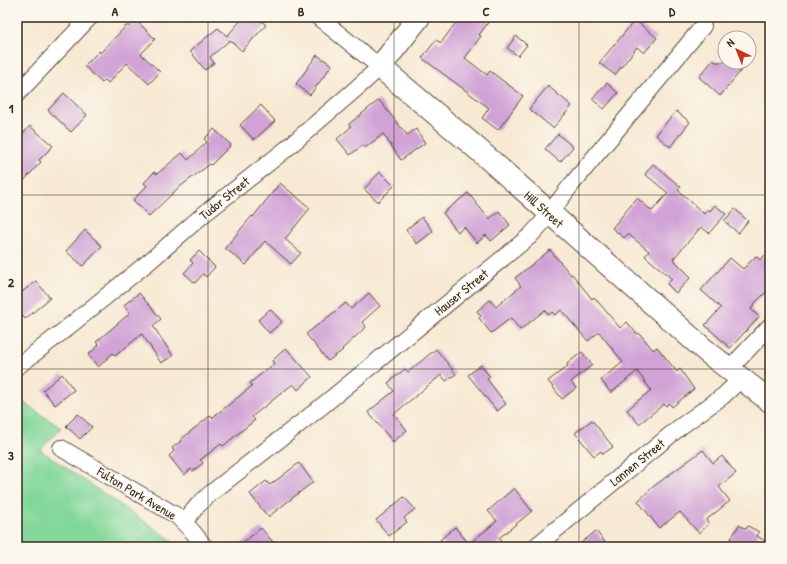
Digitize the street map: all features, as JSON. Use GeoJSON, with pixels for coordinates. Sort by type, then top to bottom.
{"type":"FeatureCollection","features":[{"type":"Feature","properties":{"kind":"street"},"geometry":{"type":"LineString","coordinates":[[17,94],[90,17]]}},
{"type":"Feature","properties":{"kind":"street","name":"Hill Street"},"geometry":{"type":"LineString","coordinates":[[318,17],[468,141],[734,374],[770,401]]}},
{"type":"Feature","properties":{"kind":"street","name":"Tudor Street"},"geometry":{"type":"LineString","coordinates":[[17,366],[62,332],[151,260],[204,214],[284,150],[358,87],[380,67],[419,17]]}},
{"type":"Feature","properties":{"kind":"street","name":"Hauser Street"},"geometry":{"type":"LineString","coordinates":[[184,522],[210,493],[316,411],[537,230],[635,107],[703,26]]}},
{"type":"Feature","properties":{"kind":"street","name":"Lannen Street"},"geometry":{"type":"LineString","coordinates":[[535,547],[680,427],[723,396],[734,374],[737,361],[770,326]]}},
{"type":"Feature","properties":{"kind":"street","name":"Fulton Park Avenue"},"geometry":{"type":"LineString","coordinates":[[61,448],[166,509],[184,522],[205,547]]}},
{"type":"Feature","properties":{"kind":"green space"},"geometry":{"type":"Polygon","coordinates":[[[17,398],[61,428],[40,450],[170,539],[177,547],[17,547],[17,398]]]}},
{"type":"Feature","properties":{"kind":"building"},"geometry":{"type":"Polygon","coordinates":[[[244,17],[257,17],[266,25],[242,51],[230,40],[210,57],[214,63],[205,70],[190,51],[218,28],[227,36],[244,17]]]}},
{"type":"Feature","properties":{"kind":"building"},"geometry":{"type":"Polygon","coordinates":[[[460,17],[492,17],[479,35],[481,36],[465,58],[487,75],[490,71],[523,96],[498,130],[482,118],[489,108],[422,58],[436,40],[441,43],[460,17]]]}},
{"type":"Feature","properties":{"kind":"building"},"geometry":{"type":"Polygon","coordinates":[[[136,20],[155,39],[141,54],[160,72],[149,84],[127,63],[108,83],[105,80],[102,83],[84,66],[99,51],[100,53],[126,26],[130,26],[136,20]]]}},
{"type":"Feature","properties":{"kind":"building"},"geometry":{"type":"Polygon","coordinates":[[[635,20],[657,38],[644,53],[637,47],[615,75],[599,63],[635,20]]]}},
{"type":"Feature","properties":{"kind":"building"},"geometry":{"type":"Polygon","coordinates":[[[516,36],[527,45],[518,56],[507,48],[516,36]]]}},
{"type":"Feature","properties":{"kind":"building"},"geometry":{"type":"Polygon","coordinates":[[[317,55],[332,65],[310,95],[296,84],[317,55]]]}},
{"type":"Feature","properties":{"kind":"building"},"geometry":{"type":"Polygon","coordinates":[[[713,60],[717,62],[717,70],[741,70],[720,96],[699,77],[713,60]]]}},
{"type":"Feature","properties":{"kind":"building"},"geometry":{"type":"Polygon","coordinates":[[[607,83],[618,93],[604,109],[592,99],[607,83]]]}},
{"type":"Feature","properties":{"kind":"building"},"geometry":{"type":"Polygon","coordinates":[[[548,86],[572,106],[553,128],[529,109],[548,86]]]}},
{"type":"Feature","properties":{"kind":"building"},"geometry":{"type":"Polygon","coordinates":[[[64,93],[87,115],[71,132],[48,110],[64,93]]]}},
{"type":"Feature","properties":{"kind":"building"},"geometry":{"type":"Polygon","coordinates":[[[379,100],[407,135],[416,129],[425,143],[401,160],[383,134],[365,148],[363,145],[350,155],[337,139],[351,127],[349,124],[379,100]]]}},
{"type":"Feature","properties":{"kind":"building"},"geometry":{"type":"Polygon","coordinates":[[[261,105],[275,121],[254,140],[240,125],[261,105]]]}},
{"type":"Feature","properties":{"kind":"building"},"geometry":{"type":"Polygon","coordinates":[[[676,111],[690,122],[670,147],[656,135],[676,111]]]}},
{"type":"Feature","properties":{"kind":"building"},"geometry":{"type":"Polygon","coordinates":[[[30,126],[53,146],[39,160],[41,162],[17,188],[17,140],[30,126]]]}},
{"type":"Feature","properties":{"kind":"building"},"geometry":{"type":"Polygon","coordinates":[[[214,129],[231,145],[211,165],[210,164],[177,189],[149,216],[133,200],[147,186],[144,183],[154,172],[157,174],[182,153],[188,160],[207,142],[204,139],[214,129]]]}},
{"type":"Feature","properties":{"kind":"building"},"geometry":{"type":"Polygon","coordinates":[[[558,134],[573,147],[560,162],[545,149],[558,134]]]}},
{"type":"Feature","properties":{"kind":"building"},"geometry":{"type":"Polygon","coordinates":[[[653,164],[681,187],[678,190],[704,214],[708,209],[710,211],[715,205],[726,214],[709,233],[701,227],[673,259],[691,277],[676,293],[667,284],[672,279],[645,256],[649,251],[628,234],[624,238],[612,228],[637,198],[652,211],[668,193],[645,174],[653,164]]]}},
{"type":"Feature","properties":{"kind":"building"},"geometry":{"type":"Polygon","coordinates":[[[380,172],[394,186],[378,202],[364,189],[380,172]]]}},
{"type":"Feature","properties":{"kind":"building"},"geometry":{"type":"Polygon","coordinates":[[[280,183],[310,208],[285,239],[301,253],[291,264],[265,241],[246,265],[225,248],[252,216],[253,217],[280,183]]]}},
{"type":"Feature","properties":{"kind":"building"},"geometry":{"type":"Polygon","coordinates":[[[468,193],[489,219],[499,211],[510,225],[491,241],[486,235],[477,243],[464,227],[458,232],[443,213],[468,193]]]}},
{"type":"Feature","properties":{"kind":"building"},"geometry":{"type":"Polygon","coordinates":[[[735,209],[748,221],[738,233],[724,221],[735,209]]]}},
{"type":"Feature","properties":{"kind":"building"},"geometry":{"type":"Polygon","coordinates":[[[422,217],[433,231],[417,244],[406,230],[422,217]]]}},
{"type":"Feature","properties":{"kind":"building"},"geometry":{"type":"Polygon","coordinates":[[[85,230],[102,246],[83,266],[66,251],[85,230]]]}},
{"type":"Feature","properties":{"kind":"building"},"geometry":{"type":"Polygon","coordinates":[[[550,250],[592,299],[594,297],[620,328],[627,322],[636,333],[640,334],[653,350],[657,347],[677,372],[680,369],[694,389],[672,407],[669,403],[666,406],[664,404],[639,424],[627,410],[651,390],[637,371],[611,393],[601,380],[623,362],[599,332],[588,341],[561,310],[555,315],[552,312],[549,315],[545,310],[520,330],[511,318],[491,333],[479,318],[481,316],[477,311],[490,300],[496,307],[521,286],[515,278],[550,250]]]}},
{"type":"Feature","properties":{"kind":"building"},"geometry":{"type":"Polygon","coordinates":[[[770,250],[770,288],[751,309],[759,317],[730,348],[705,325],[721,308],[701,290],[730,258],[743,269],[756,256],[760,260],[770,250]]]}},
{"type":"Feature","properties":{"kind":"building"},"geometry":{"type":"Polygon","coordinates":[[[199,251],[215,267],[206,277],[203,274],[195,283],[184,273],[193,263],[190,260],[199,251]]]}},
{"type":"Feature","properties":{"kind":"building"},"geometry":{"type":"Polygon","coordinates":[[[36,281],[50,298],[25,319],[17,310],[17,296],[36,281]]]}},
{"type":"Feature","properties":{"kind":"building"},"geometry":{"type":"Polygon","coordinates":[[[139,293],[161,319],[153,326],[173,356],[161,363],[142,334],[115,356],[113,353],[98,367],[88,355],[99,345],[96,342],[130,313],[124,305],[139,293]]]}},
{"type":"Feature","properties":{"kind":"building"},"geometry":{"type":"Polygon","coordinates":[[[369,293],[380,306],[362,322],[366,327],[342,349],[343,350],[328,361],[306,334],[346,303],[351,309],[369,293]]]}},
{"type":"Feature","properties":{"kind":"building"},"geometry":{"type":"Polygon","coordinates":[[[270,309],[282,322],[269,333],[258,320],[270,309]]]}},
{"type":"Feature","properties":{"kind":"building"},"geometry":{"type":"Polygon","coordinates":[[[286,348],[312,377],[298,390],[293,384],[255,414],[252,417],[255,420],[223,446],[221,444],[200,460],[203,463],[193,471],[191,469],[184,475],[169,456],[174,451],[172,448],[210,416],[212,418],[252,386],[250,383],[274,364],[272,361],[286,348]]]}},
{"type":"Feature","properties":{"kind":"building"},"geometry":{"type":"Polygon","coordinates":[[[436,349],[456,374],[446,381],[441,375],[394,414],[407,430],[393,442],[368,412],[394,391],[388,383],[405,369],[408,372],[436,349]]]}},
{"type":"Feature","properties":{"kind":"building"},"geometry":{"type":"Polygon","coordinates":[[[582,352],[592,365],[571,382],[576,388],[562,399],[548,381],[568,366],[567,364],[582,352]]]}},
{"type":"Feature","properties":{"kind":"building"},"geometry":{"type":"Polygon","coordinates":[[[481,365],[490,377],[487,379],[506,404],[497,411],[468,375],[481,365]]]}},
{"type":"Feature","properties":{"kind":"building"},"geometry":{"type":"Polygon","coordinates":[[[62,374],[74,390],[55,405],[43,390],[62,374]]]}},
{"type":"Feature","properties":{"kind":"building"},"geometry":{"type":"Polygon","coordinates":[[[78,414],[92,427],[80,439],[66,426],[78,414]]]}},
{"type":"Feature","properties":{"kind":"building"},"geometry":{"type":"Polygon","coordinates":[[[592,420],[613,447],[603,454],[601,451],[594,456],[575,433],[592,420]]]}},
{"type":"Feature","properties":{"kind":"building"},"geometry":{"type":"Polygon","coordinates":[[[703,450],[713,463],[722,456],[736,473],[719,487],[730,501],[706,520],[709,524],[699,533],[680,512],[659,528],[638,501],[654,486],[703,450]]]}},
{"type":"Feature","properties":{"kind":"building"},"geometry":{"type":"Polygon","coordinates":[[[299,463],[313,482],[268,517],[250,494],[266,481],[270,485],[299,463]]]}},
{"type":"Feature","properties":{"kind":"building"},"geometry":{"type":"Polygon","coordinates":[[[514,488],[532,511],[499,538],[501,541],[494,547],[446,547],[440,540],[455,527],[469,544],[497,521],[488,511],[514,488]]]}},
{"type":"Feature","properties":{"kind":"building"},"geometry":{"type":"Polygon","coordinates":[[[404,497],[415,509],[404,518],[407,522],[389,536],[376,520],[404,497]]]}},
{"type":"Feature","properties":{"kind":"building"},"geometry":{"type":"Polygon","coordinates":[[[739,525],[746,529],[748,526],[759,532],[757,536],[770,544],[770,547],[726,547],[739,525]]]}},
{"type":"Feature","properties":{"kind":"building"},"geometry":{"type":"Polygon","coordinates":[[[261,528],[277,547],[237,547],[261,528]]]}},
{"type":"Feature","properties":{"kind":"building"},"geometry":{"type":"Polygon","coordinates":[[[596,531],[609,547],[576,547],[596,531]]]}}]}
